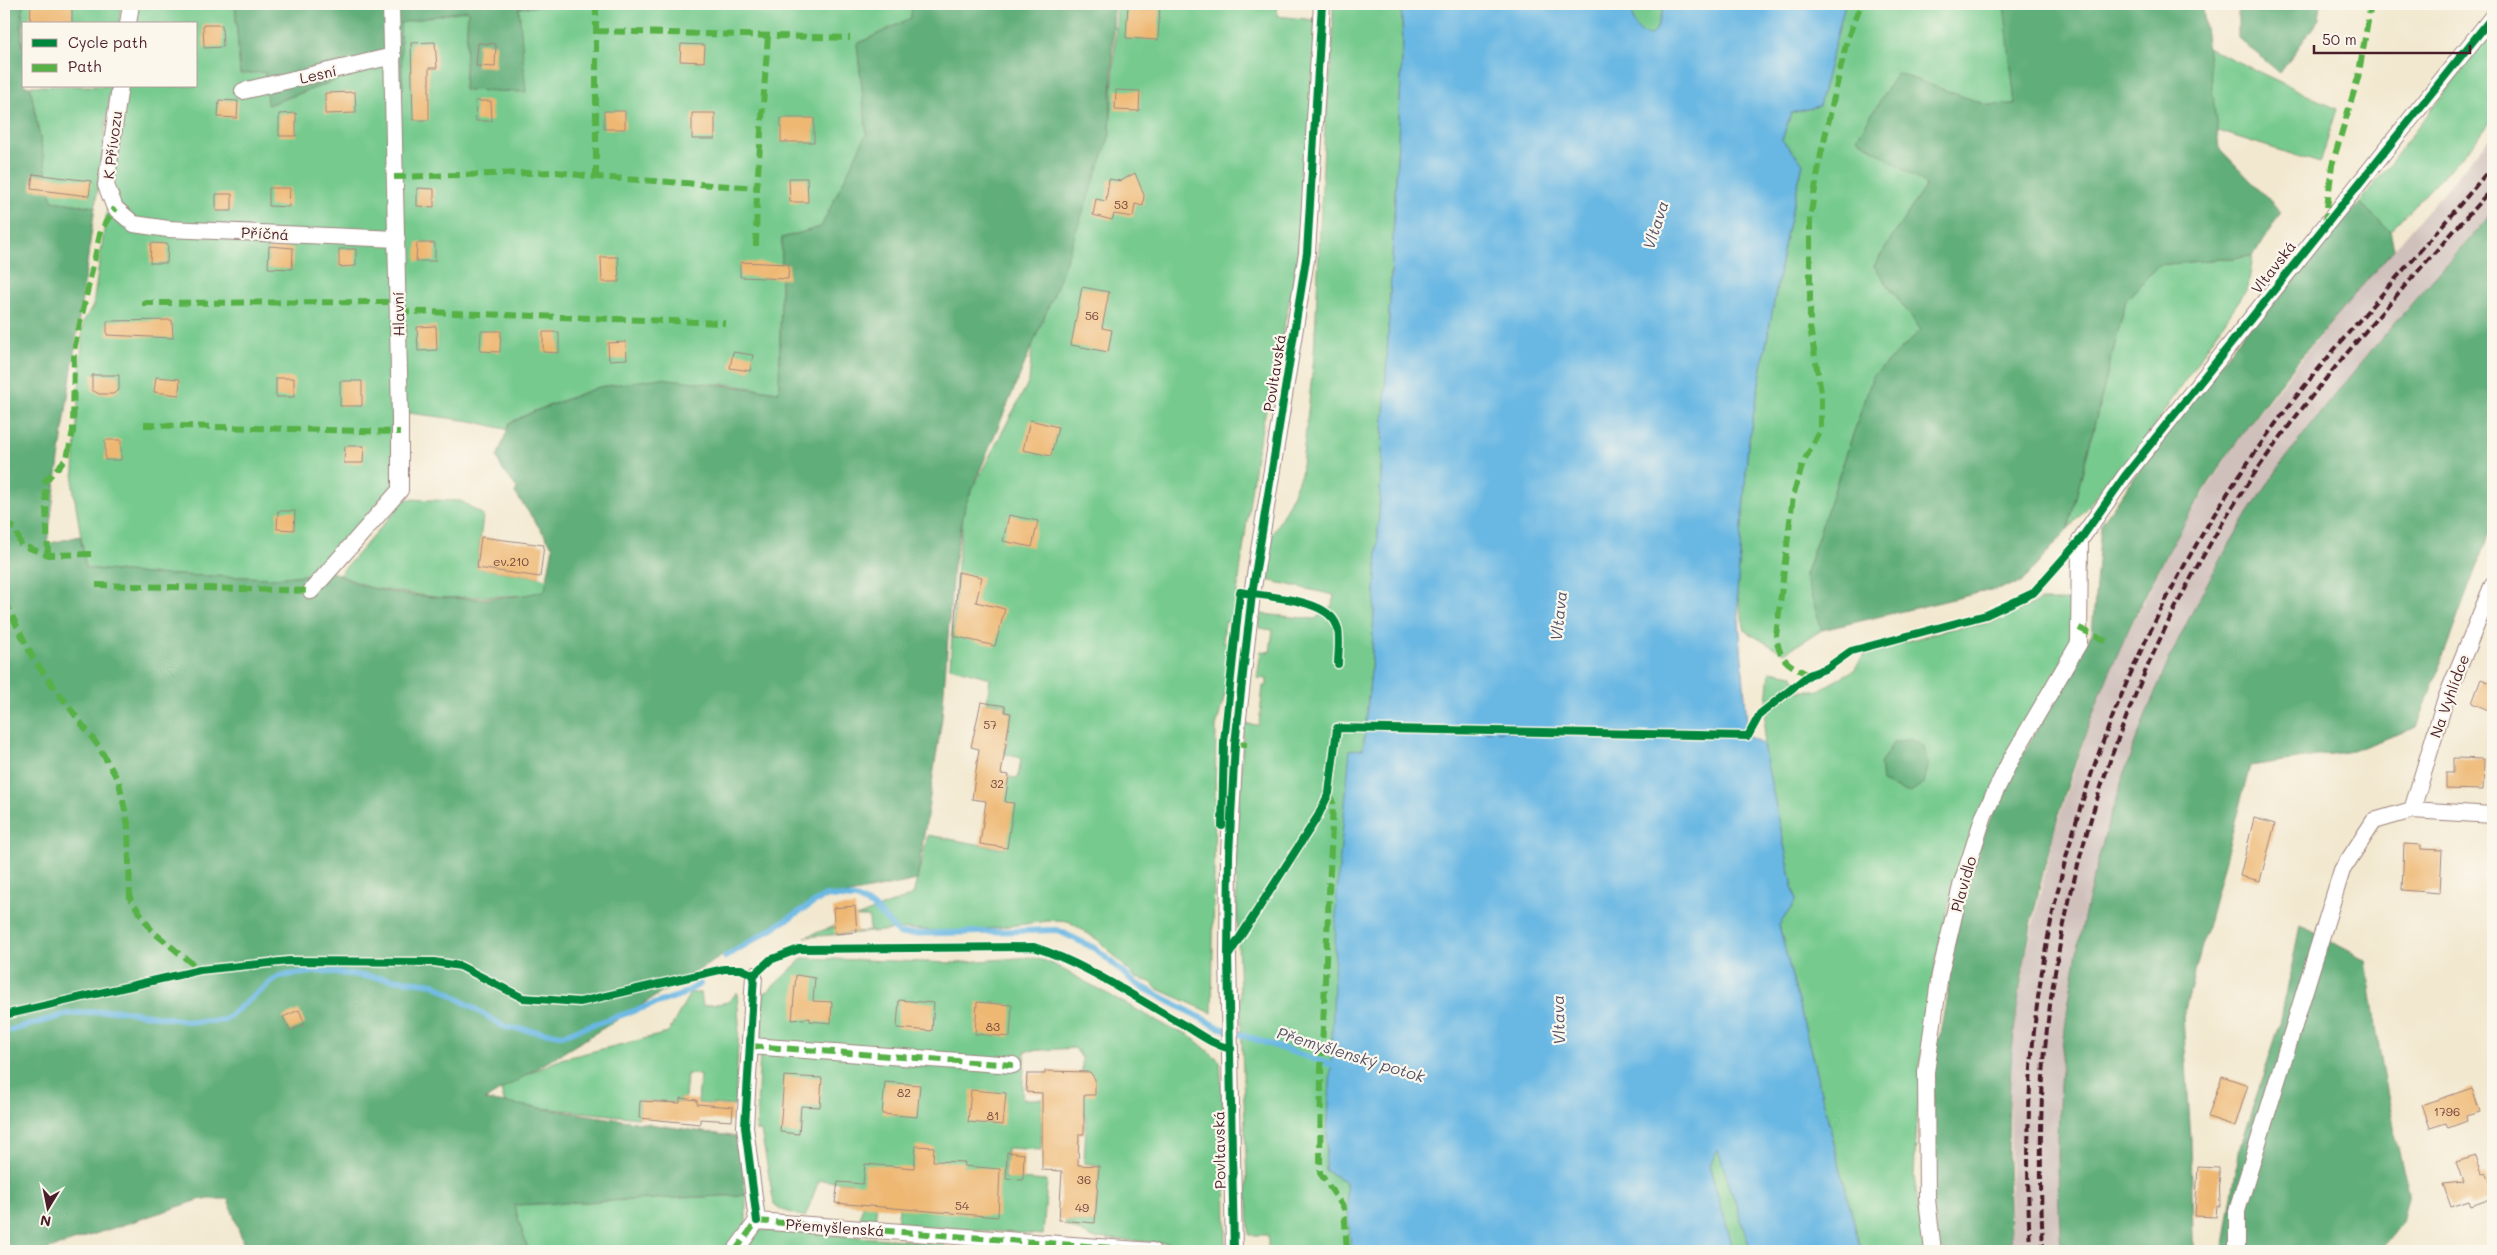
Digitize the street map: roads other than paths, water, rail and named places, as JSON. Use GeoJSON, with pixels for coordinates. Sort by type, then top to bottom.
{"type":"FeatureCollection","features":[{"type":"Feature","properties":{"kind":"street"},"geometry":{"type":"LineString","coordinates":[[128,22],[131,4]]}},
{"type":"Feature","properties":{"kind":"street","name":"Hlavní"},"geometry":{"type":"LineString","coordinates":[[311,591],[400,490],[397,239],[391,4]]}},
{"type":"Feature","properties":{"kind":"street","name":"Povltavská"},"geometry":{"type":"LineString","coordinates":[[1234,1251],[1229,854],[1235,744],[1252,594],[1307,253],[1322,4]]}},
{"type":"Feature","properties":{"kind":"street","name":"Vltavská"},"geometry":{"type":"LineString","coordinates":[[2080,540],[2131,468],[2493,16]]}},
{"type":"Feature","properties":{"kind":"street","name":"Lesní"},"geometry":{"type":"LineString","coordinates":[[243,91],[393,56]]}},
{"type":"Feature","properties":{"kind":"street","name":"K Přívozu"},"geometry":{"type":"LineString","coordinates":[[120,88],[106,185],[115,208],[134,224]]}},
{"type":"Feature","properties":{"kind":"street","name":"Příčná"},"geometry":{"type":"LineString","coordinates":[[134,224],[168,229],[397,239]]}},
{"type":"Feature","properties":{"kind":"street","name":"Plavidlo"},"geometry":{"type":"LineString","coordinates":[[1934,1251],[1927,1199],[1926,1082],[1940,974],[1961,886],[1984,815],[2010,761],[2079,643],[2080,540]]}},
{"type":"Feature","properties":{"kind":"street","name":"Na Vyhlídce"},"geometry":{"type":"LineString","coordinates":[[2412,810],[2445,701],[2493,584]]}},
{"type":"Feature","properties":{"kind":"street"},"geometry":{"type":"LineString","coordinates":[[2237,1251],[2237,1211],[2342,870],[2374,821],[2412,810],[2493,815]]}},
{"type":"Feature","properties":{"kind":"street"},"geometry":{"type":"LineString","coordinates":[[735,1251],[757,1221],[745,1127],[754,975]]}},
{"type":"Feature","properties":{"kind":"street"},"geometry":{"type":"LineString","coordinates":[[751,1046],[1013,1065]]}},
{"type":"Feature","properties":{"kind":"street","name":"Přemyšlenská"},"geometry":{"type":"LineString","coordinates":[[757,1221],[1152,1251]]}},
{"type":"Feature","properties":{"kind":"water","name":"Vltava"},"geometry":{"type":"Polygon","coordinates":[[[1401,4],[1632,4],[1634,24],[1639,31],[1649,36],[1656,31],[1665,4],[1845,4],[1819,106],[1791,113],[1782,140],[1803,163],[1786,236],[1748,444],[1737,594],[1748,736],[1763,745],[1796,901],[1779,925],[1861,1251],[1751,1251],[1718,1150],[1709,1165],[1734,1251],[1351,1251],[1346,1182],[1325,1170],[1331,1066],[1337,888],[1350,750],[1363,749],[1371,671],[1403,40],[1401,4]]]}},
{"type":"Feature","properties":{"kind":"waterway","name":"Přemyšlenský potok"},"geometry":{"type":"LineString","coordinates":[[725,957],[825,896],[856,898],[874,907],[899,934],[1057,930],[1096,949],[1135,983],[1218,1027],[1338,1067]]}},
{"type":"Feature","properties":{"kind":"waterway","name":"Přemyšlenský potok"},"geometry":{"type":"LineString","coordinates":[[4,1032],[68,1014],[117,1010],[193,1022],[224,1020],[279,976],[322,971],[434,984],[505,1027],[562,1035],[681,995],[700,984]]}},
{"type":"Feature","properties":{"kind":"railway"},"geometry":{"type":"LineString","coordinates":[[2030,1251],[2028,1169],[2030,1086],[2034,1031],[2045,953],[2061,876],[2083,800],[2109,725],[2140,653],[2175,582],[2215,514],[2258,448],[2343,339],[2493,165]]}},
{"type":"Feature","properties":{"kind":"railway"},"geometry":{"type":"LineString","coordinates":[[2043,1251],[2041,1113],[2044,1057],[2058,953],[2075,877],[2096,802],[2122,727],[2153,654],[2188,584],[2227,517],[2269,453],[2322,383],[2493,187]]}}]}
